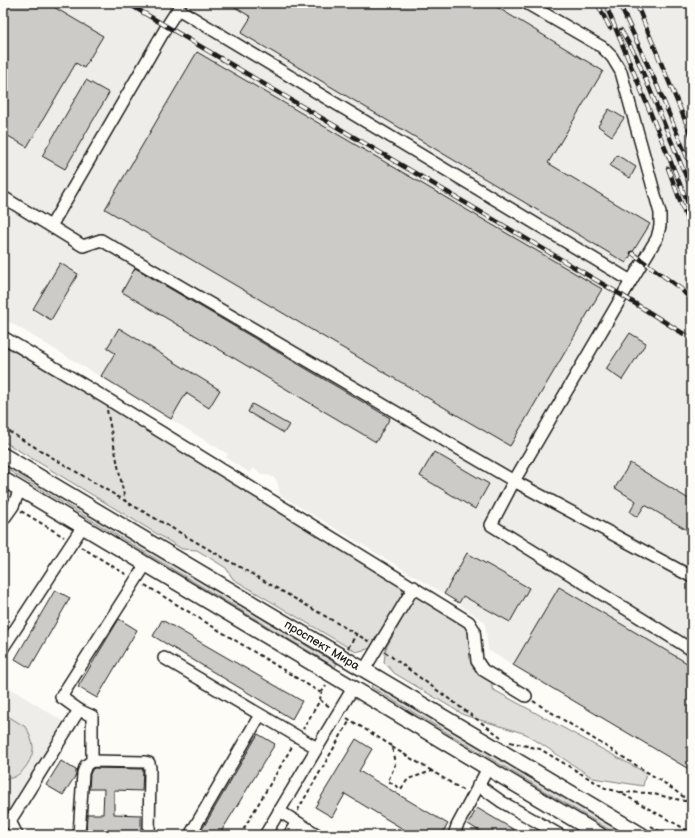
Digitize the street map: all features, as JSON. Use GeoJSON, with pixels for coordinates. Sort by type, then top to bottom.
{"type":"FeatureCollection","features":[{"type":"Feature","properties":{"kind":"main road","name":"проспект Мира"},"geometry":{"type":"LineString","coordinates":[[3,455],[364,670],[643,829]]}},
{"type":"Feature","properties":{"kind":"main road","name":"проспект Мира"},"geometry":{"type":"LineString","coordinates":[[3,479],[600,835]]}},
{"type":"Feature","properties":{"kind":"main road"},"geometry":{"type":"LineString","coordinates":[[353,688],[364,670]]}},
{"type":"Feature","properties":{"kind":"street"},"geometry":{"type":"LineString","coordinates":[[526,3],[602,47],[612,57],[621,72],[660,213],[660,226],[657,238],[514,481],[491,525],[692,650]]}},
{"type":"Feature","properties":{"kind":"street"},"geometry":{"type":"LineString","coordinates":[[51,226],[166,26],[180,6],[631,281]]}},
{"type":"Feature","properties":{"kind":"street"},"geometry":{"type":"LineString","coordinates":[[3,197],[83,246],[101,240],[514,481],[692,577]]}},
{"type":"Feature","properties":{"kind":"street"},"geometry":{"type":"LineString","coordinates":[[3,337],[104,397],[469,622],[474,630],[477,661],[483,670],[526,696]]}},
{"type":"Feature","properties":{"kind":"street"},"geometry":{"type":"LineString","coordinates":[[3,520],[13,506],[20,489]]}},
{"type":"Feature","properties":{"kind":"street"},"geometry":{"type":"LineString","coordinates":[[3,648],[83,526]]}},
{"type":"Feature","properties":{"kind":"street"},"geometry":{"type":"LineString","coordinates":[[92,760],[92,716],[61,697],[146,564]]}},
{"type":"Feature","properties":{"kind":"street"},"geometry":{"type":"LineString","coordinates":[[364,670],[414,587]]}},
{"type":"Feature","properties":{"kind":"street"},"geometry":{"type":"LineString","coordinates":[[164,658],[317,748]]}},
{"type":"Feature","properties":{"kind":"street"},"geometry":{"type":"LineString","coordinates":[[264,835],[353,688]]}},
{"type":"Feature","properties":{"kind":"street"},"geometry":{"type":"LineString","coordinates":[[17,835],[10,821],[80,710]]}},
{"type":"Feature","properties":{"kind":"street"},"geometry":{"type":"LineString","coordinates":[[190,835],[260,715]]}},
{"type":"Feature","properties":{"kind":"street"},"geometry":{"type":"LineString","coordinates":[[79,835],[83,773],[86,765],[92,760],[149,763],[149,835]]}},
{"type":"Feature","properties":{"kind":"street"},"geometry":{"type":"LineString","coordinates":[[454,835],[457,826],[488,768]]}},
{"type":"Feature","properties":{"kind":"street"},"geometry":{"type":"LineString","coordinates":[[478,785],[502,802],[560,835]]}},
{"type":"Feature","properties":{"kind":"street"},"geometry":{"type":"LineString","coordinates":[[279,811],[318,835]]}},
{"type":"Feature","properties":{"kind":"street"},"geometry":{"type":"LineString","coordinates":[[289,835],[296,822]]}},
{"type":"Feature","properties":{"kind":"path"},"geometry":{"type":"LineString","coordinates":[[104,397],[125,501]]}},
{"type":"Feature","properties":{"kind":"path"},"geometry":{"type":"LineString","coordinates":[[3,428],[125,501],[376,646]]}},
{"type":"Feature","properties":{"kind":"path"},"geometry":{"type":"LineString","coordinates":[[15,508],[64,537]]}},
{"type":"Feature","properties":{"kind":"path"},"geometry":{"type":"LineString","coordinates":[[76,544],[133,578]]}},
{"type":"Feature","properties":{"kind":"path"},"geometry":{"type":"LineString","coordinates":[[138,582],[321,693]]}},
{"type":"Feature","properties":{"kind":"path"},"geometry":{"type":"LineString","coordinates":[[347,650],[356,635]]}},
{"type":"Feature","properties":{"kind":"path"},"geometry":{"type":"LineString","coordinates":[[382,650],[502,737]]}},
{"type":"Feature","properties":{"kind":"path"},"geometry":{"type":"LineString","coordinates":[[240,835],[320,700],[321,693],[328,682]]}},
{"type":"Feature","properties":{"kind":"path"},"geometry":{"type":"LineString","coordinates":[[526,696],[663,782],[692,803]]}},
{"type":"Feature","properties":{"kind":"path"},"geometry":{"type":"LineString","coordinates":[[320,700],[332,708]]}},
{"type":"Feature","properties":{"kind":"path"},"geometry":{"type":"LineString","coordinates":[[346,717],[470,794]]}},
{"type":"Feature","properties":{"kind":"path"},"geometry":{"type":"LineString","coordinates":[[296,822],[299,808],[350,720]]}},
{"type":"Feature","properties":{"kind":"path"},"geometry":{"type":"LineString","coordinates":[[516,746],[509,742],[540,749],[605,788],[619,792],[692,833]]}},
{"type":"Feature","properties":{"kind":"path"},"geometry":{"type":"LineString","coordinates":[[392,746],[395,765],[388,781],[401,789],[408,779],[432,771]]}},
{"type":"Feature","properties":{"kind":"path"},"geometry":{"type":"LineString","coordinates":[[619,792],[649,793],[692,803]]}},
{"type":"Feature","properties":{"kind":"path"},"geometry":{"type":"LineString","coordinates":[[643,829],[665,835]]}},
{"type":"Feature","properties":{"kind":"shaded area"},"geometry":{"type":"Polygon","coordinates":[[[3,3],[692,3],[692,771],[488,650],[485,622],[444,594],[280,495],[277,481],[273,477],[263,475],[253,468],[250,473],[226,458],[228,454],[3,318],[3,3]]]}},
{"type":"Feature","properties":{"kind":"shaded area"},"geometry":{"type":"Polygon","coordinates":[[[3,345],[402,579],[403,602],[371,648],[356,652],[233,579],[226,568],[197,550],[182,549],[3,441],[3,345]]]}},
{"type":"Feature","properties":{"kind":"shaded area"},"geometry":{"type":"Polygon","coordinates":[[[3,462],[337,664],[335,667],[3,467],[3,462]]]}},
{"type":"Feature","properties":{"kind":"shaded area"},"geometry":{"type":"Polygon","coordinates":[[[423,596],[470,625],[477,670],[492,680],[492,689],[646,773],[643,786],[593,778],[526,734],[464,715],[394,673],[384,662],[386,648],[414,597],[423,596]]]}},
{"type":"Feature","properties":{"kind":"shaded area"},"geometry":{"type":"Polygon","coordinates":[[[373,683],[626,835],[618,835],[371,687],[373,683]]]}},
{"type":"Feature","properties":{"kind":"shaded area"},"geometry":{"type":"Polygon","coordinates":[[[3,684],[64,722],[3,822],[3,684]]]}},
{"type":"Feature","properties":{"kind":"shaded area"},"geometry":{"type":"Polygon","coordinates":[[[3,713],[27,728],[33,748],[32,755],[27,766],[19,774],[9,778],[3,778],[3,713]]]}},
{"type":"Feature","properties":{"kind":"building"},"geometry":{"type":"Polygon","coordinates":[[[3,3],[47,3],[103,36],[84,68],[76,63],[27,147],[3,133],[3,3]]]}},
{"type":"Feature","properties":{"kind":"building"},"geometry":{"type":"Polygon","coordinates":[[[228,3],[490,3],[603,71],[548,163],[650,224],[626,263],[241,33],[251,17],[228,3]]]}},
{"type":"Feature","properties":{"kind":"building"},"geometry":{"type":"Polygon","coordinates":[[[197,52],[602,289],[510,446],[105,209],[197,52]]]}},
{"type":"Feature","properties":{"kind":"building"},"geometry":{"type":"Polygon","coordinates":[[[86,80],[109,93],[65,169],[42,156],[86,80]]]}},
{"type":"Feature","properties":{"kind":"building"},"geometry":{"type":"Polygon","coordinates":[[[609,109],[624,118],[612,136],[598,126],[609,109]]]}},
{"type":"Feature","properties":{"kind":"building"},"geometry":{"type":"Polygon","coordinates":[[[617,155],[636,167],[630,178],[610,166],[617,155]]]}},
{"type":"Feature","properties":{"kind":"building"},"geometry":{"type":"Polygon","coordinates":[[[60,263],[78,274],[51,320],[33,309],[60,263]]]}},
{"type":"Feature","properties":{"kind":"building"},"geometry":{"type":"Polygon","coordinates":[[[135,268],[390,418],[376,442],[122,292],[135,268]]]}},
{"type":"Feature","properties":{"kind":"building"},"geometry":{"type":"Polygon","coordinates":[[[119,328],[220,390],[209,408],[186,393],[171,419],[101,376],[115,353],[107,348],[119,328]]]}},
{"type":"Feature","properties":{"kind":"building"},"geometry":{"type":"Polygon","coordinates":[[[630,333],[646,343],[622,380],[606,369],[630,333]]]}},
{"type":"Feature","properties":{"kind":"building"},"geometry":{"type":"Polygon","coordinates":[[[252,404],[289,425],[284,433],[248,412],[252,404]]]}},
{"type":"Feature","properties":{"kind":"building"},"geometry":{"type":"Polygon","coordinates":[[[434,452],[489,484],[475,509],[420,476],[434,452]]]}},
{"type":"Feature","properties":{"kind":"building"},"geometry":{"type":"Polygon","coordinates":[[[630,463],[692,501],[692,533],[645,505],[637,517],[630,512],[636,501],[615,488],[630,463]]]}},
{"type":"Feature","properties":{"kind":"building"},"geometry":{"type":"Polygon","coordinates":[[[467,553],[529,588],[510,622],[463,596],[459,603],[444,594],[467,553]]]}},
{"type":"Feature","properties":{"kind":"building"},"geometry":{"type":"Polygon","coordinates":[[[559,587],[692,666],[692,771],[513,665],[559,587]]]}},
{"type":"Feature","properties":{"kind":"building"},"geometry":{"type":"Polygon","coordinates":[[[55,590],[70,598],[30,668],[15,659],[55,590]]]}},
{"type":"Feature","properties":{"kind":"building"},"geometry":{"type":"Polygon","coordinates":[[[119,619],[137,630],[97,698],[78,687],[119,619]]]}},
{"type":"Feature","properties":{"kind":"building"},"geometry":{"type":"Polygon","coordinates":[[[162,620],[302,701],[292,719],[153,636],[162,620]]]}},
{"type":"Feature","properties":{"kind":"building"},"geometry":{"type":"Polygon","coordinates":[[[258,734],[275,744],[219,835],[204,835],[200,833],[258,734]]]}},
{"type":"Feature","properties":{"kind":"building"},"geometry":{"type":"Polygon","coordinates":[[[356,739],[372,749],[359,771],[448,824],[441,835],[413,835],[345,794],[332,817],[315,807],[356,739]]]}},
{"type":"Feature","properties":{"kind":"building"},"geometry":{"type":"Polygon","coordinates":[[[61,761],[76,770],[76,775],[63,795],[46,785],[61,761]]]}},
{"type":"Feature","properties":{"kind":"building"},"geometry":{"type":"Polygon","coordinates":[[[94,768],[143,769],[142,791],[114,790],[114,814],[141,815],[141,835],[86,833],[87,814],[103,814],[104,789],[89,789],[90,774],[94,768]]]}},
{"type":"Feature","properties":{"kind":"building"},"geometry":{"type":"Polygon","coordinates":[[[477,808],[523,835],[486,835],[468,824],[477,808]]]}},
{"type":"Feature","properties":{"kind":"railway"},"geometry":{"type":"LineString","coordinates":[[127,3],[623,296],[692,339]]}},
{"type":"Feature","properties":{"kind":"railway"},"geometry":{"type":"LineString","coordinates":[[597,3],[610,28]]}},
{"type":"Feature","properties":{"kind":"railway"},"geometry":{"type":"LineString","coordinates":[[605,3],[692,213]]}},
{"type":"Feature","properties":{"kind":"railway"},"geometry":{"type":"LineString","coordinates":[[619,3],[656,83],[692,169]]}},
{"type":"Feature","properties":{"kind":"railway"},"geometry":{"type":"LineString","coordinates":[[636,3],[692,137]]}},
{"type":"Feature","properties":{"kind":"railway"},"geometry":{"type":"LineString","coordinates":[[621,30],[636,56],[692,191]]}},
{"type":"Feature","properties":{"kind":"railway"},"geometry":{"type":"LineString","coordinates":[[668,168],[692,233]]}},
{"type":"Feature","properties":{"kind":"railway"},"geometry":{"type":"LineString","coordinates":[[632,253],[681,289],[692,301]]}}]}
